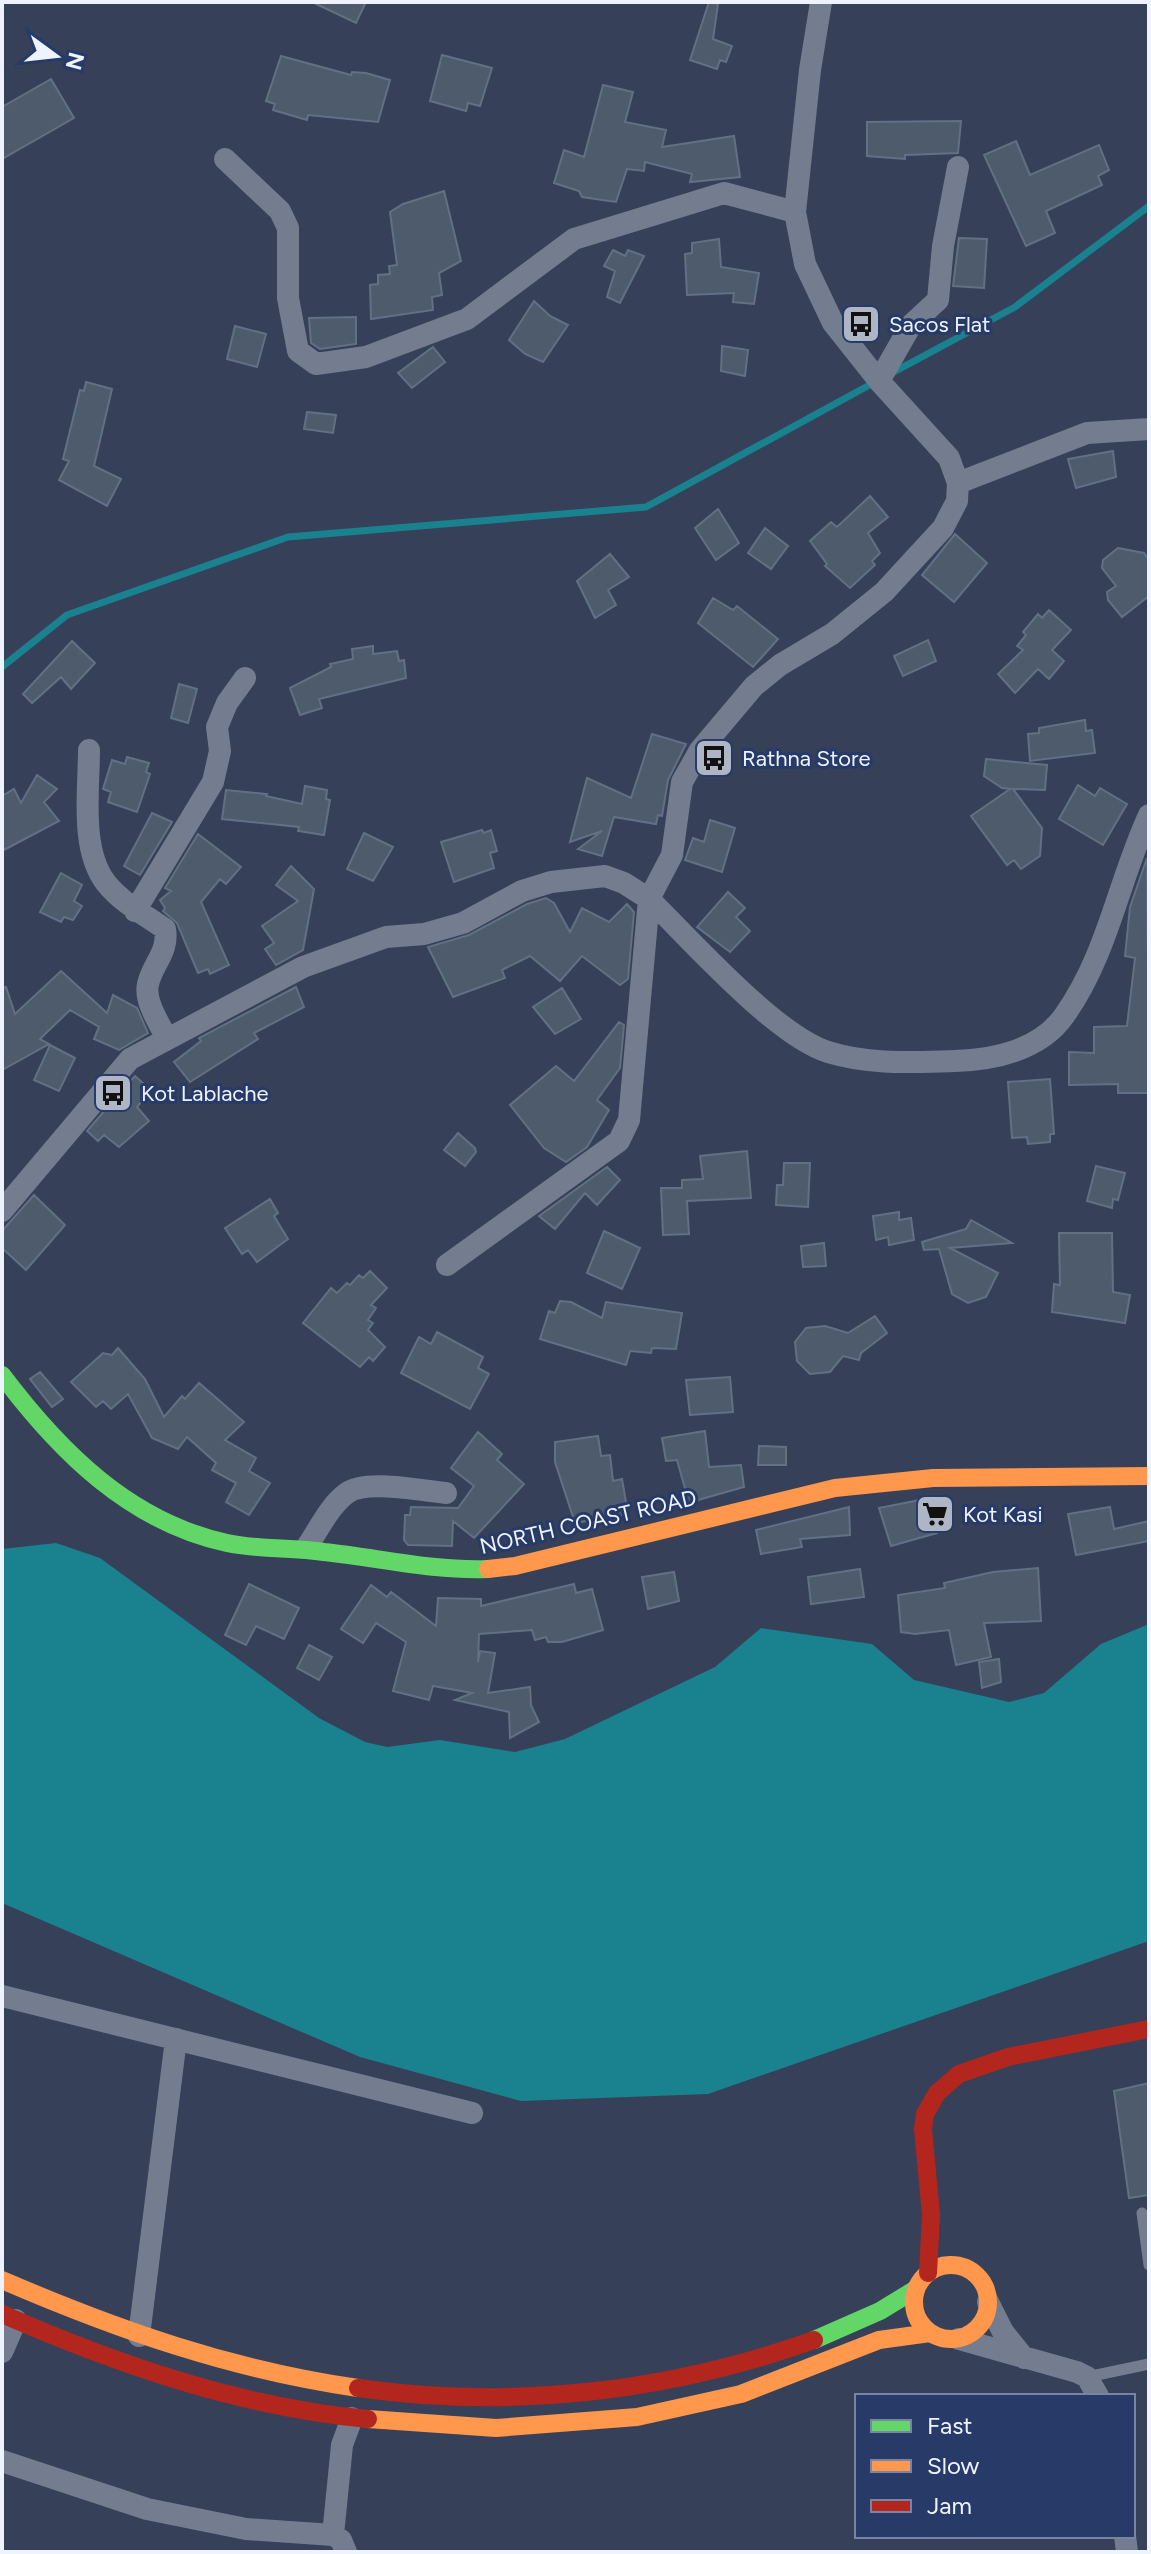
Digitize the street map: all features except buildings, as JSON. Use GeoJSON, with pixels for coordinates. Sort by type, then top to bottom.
{"type":"FeatureCollection","features":[{"type":"Feature","properties":{"kind":"street"},"geometry":{"type":"LineString","coordinates":[[447,1265],[619,1141],[629,1120],[649,899],[672,855],[682,782],[700,750],[754,686],[780,665],[832,634],[884,592],[943,528],[957,501],[958,483],[949,458],[879,381],[833,323],[805,264],[795,212],[810,70],[821,2]]}},
{"type":"Feature","properties":{"kind":"street"},"geometry":{"type":"LineString","coordinates":[[225,159],[280,211],[288,228],[288,298],[298,351],[316,364],[366,357],[467,319],[574,239],[724,193],[795,212]]}},
{"type":"Feature","properties":{"kind":"street"},"geometry":{"type":"LineString","coordinates":[[879,381],[911,325],[938,300],[946,224],[958,167]]}},
{"type":"Feature","properties":{"kind":"street"},"geometry":{"type":"LineString","coordinates":[[958,483],[1087,433],[1149,429]]}},
{"type":"Feature","properties":{"kind":"street"},"geometry":{"type":"LineString","coordinates":[[135,911],[213,782],[220,751],[217,727],[227,703],[245,678]]}},
{"type":"Feature","properties":{"kind":"street"},"geometry":{"type":"LineString","coordinates":[[89,750],[90,841],[105,882],[135,911],[165,929],[167,941],[148,983],[148,998],[167,1039]]}},
{"type":"Feature","properties":{"kind":"street"},"geometry":{"type":"LineString","coordinates":[[2,1211],[130,1059],[303,967],[386,937],[424,934],[463,923],[522,891],[551,882],[605,876],[624,883],[649,899],[779,1023],[808,1044],[876,1062],[982,1060],[1026,1047],[1063,1018],[1108,934],[1149,815]]}},
{"type":"Feature","properties":{"kind":"street","name":"NORTH COAST ROAD"},"geometry":{"type":"LineString","coordinates":[[2,1375],[60,1448],[89,1474],[173,1527],[227,1543],[306,1548],[435,1571],[477,1572],[544,1560],[637,1533],[835,1488],[933,1478],[1149,1476]]}},
{"type":"Feature","properties":{"kind":"street"},"geometry":{"type":"LineString","coordinates":[[306,1548],[336,1504],[355,1489],[369,1487],[446,1493]]}},
{"type":"Feature","properties":{"kind":"street"},"geometry":{"type":"LineString","coordinates":[[2,1996],[472,2113]]}},
{"type":"Feature","properties":{"kind":"street"},"geometry":{"type":"LineString","coordinates":[[928,2273],[931,2215],[923,2129],[931,2102],[946,2084],[959,2074],[1008,2057],[1149,2029]]}},
{"type":"Feature","properties":{"kind":"street"},"geometry":{"type":"LineString","coordinates":[[139,2336],[176,2039]]}},
{"type":"Feature","properties":{"kind":"street"},"geometry":{"type":"LineString","coordinates":[[931,2215],[942,2242],[959,2266],[983,2283],[988,2302],[1003,2332],[1024,2358]]}},
{"type":"Feature","properties":{"kind":"street"},"geometry":{"type":"LineString","coordinates":[[2,2280],[139,2336],[244,2367],[368,2390],[486,2398],[586,2394],[711,2374],[832,2333],[887,2309],[916,2289],[928,2273],[943,2266],[959,2266]]}},
{"type":"Feature","properties":{"kind":"street"},"geometry":{"type":"LineString","coordinates":[[916,2289],[914,2309],[930,2333]]}},
{"type":"Feature","properties":{"kind":"street"},"geometry":{"type":"LineString","coordinates":[[959,2339],[976,2329],[988,2302]]}},
{"type":"Feature","properties":{"kind":"street"},"geometry":{"type":"LineString","coordinates":[[2,2352],[9,2317],[105,2358],[190,2385],[265,2403],[352,2418],[471,2426],[624,2418],[707,2403],[746,2392],[893,2334],[930,2333],[959,2339],[1024,2358],[1092,2386]]}},
{"type":"Feature","properties":{"kind":"street"},"geometry":{"type":"LineString","coordinates":[[2,2461],[147,2509],[246,2529],[339,2543],[342,2445],[352,2418]]}},
{"type":"Feature","properties":{"kind":"lane"},"geometry":{"type":"LineString","coordinates":[[1142,2213],[1149,2265]]}},
{"type":"Feature","properties":{"kind":"lane"},"geometry":{"type":"LineString","coordinates":[[1092,2386],[1149,2364]]}},
{"type":"Feature","properties":{"kind":"shaded area"},"geometry":{"type":"Polygon","coordinates":[[[56,1543],[100,1558],[319,1718],[365,1742],[387,1747],[440,1740],[515,1752],[565,1739],[715,1667],[761,1628],[872,1644],[914,1680],[1009,1702],[1044,1693],[1101,1644],[1149,1624],[1149,1941],[708,2094],[521,2101],[360,2057],[2,1903],[2,1549],[56,1543]]]}},
{"type":"Feature","properties":{"kind":"waterway"},"geometry":{"type":"LineString","coordinates":[[890,374],[1015,307],[1149,206]]}},
{"type":"Feature","properties":{"kind":"waterway"},"geometry":{"type":"LineString","coordinates":[[2,667],[67,615],[288,537],[646,507],[875,382]]}},
{"type":"Feature","properties":{"kind":"traffic: fast"},"geometry":{"type":"LineString","coordinates":[[2,1375],[48,1431],[100,1480],[159,1519],[192,1533],[227,1543],[263,1548],[312,1550],[447,1568],[488,1569]]}},
{"type":"Feature","properties":{"kind":"traffic: fast"},"geometry":{"type":"LineString","coordinates":[[814,2340],[880,2311],[916,2289]]}},
{"type":"Feature","properties":{"kind":"traffic: slow"},"geometry":{"type":"LineString","coordinates":[[488,1569],[515,1566],[835,1488],[933,1478],[1149,1476]]}},
{"type":"Feature","properties":{"kind":"traffic: slow"},"geometry":{"type":"LineString","coordinates":[[951,2265],[972,2271],[982,2281],[988,2302],[982,2323],[972,2333],[951,2339],[930,2333],[920,2323],[914,2302],[920,2281],[930,2271],[951,2265]]}},
{"type":"Feature","properties":{"kind":"traffic: slow"},"geometry":{"type":"LineString","coordinates":[[2,2280],[176,2346],[266,2371],[358,2388]]}},
{"type":"Feature","properties":{"kind":"traffic: slow"},"geometry":{"type":"LineString","coordinates":[[368,2419],[496,2428],[637,2417],[741,2394],[879,2340],[930,2333]]}},
{"type":"Feature","properties":{"kind":"traffic: jam"},"geometry":{"type":"LineString","coordinates":[[928,2273],[931,2215],[923,2129],[925,2114],[937,2093],[959,2074],[1008,2057],[1149,2029]]}},
{"type":"Feature","properties":{"kind":"traffic: jam"},"geometry":{"type":"LineString","coordinates":[[2,2314],[91,2350],[181,2381],[273,2405],[368,2419]]}},
{"type":"Feature","properties":{"kind":"traffic: jam"},"geometry":{"type":"LineString","coordinates":[[358,2388],[474,2397],[589,2392],[702,2373],[814,2340]]}},
{"type":"Feature","properties":{"kind":"place","name":"Sacos Flat"},"geometry":{"type":"Point","coordinates":[861,324]}},
{"type":"Feature","properties":{"kind":"place","name":"Rathna Store"},"geometry":{"type":"Point","coordinates":[714,758]}},
{"type":"Feature","properties":{"kind":"place","name":"Kot Lablache"},"geometry":{"type":"Point","coordinates":[113,1093]}},
{"type":"Feature","properties":{"kind":"place","name":"Kot Kasi"},"geometry":{"type":"Point","coordinates":[935,1514]}}]}
